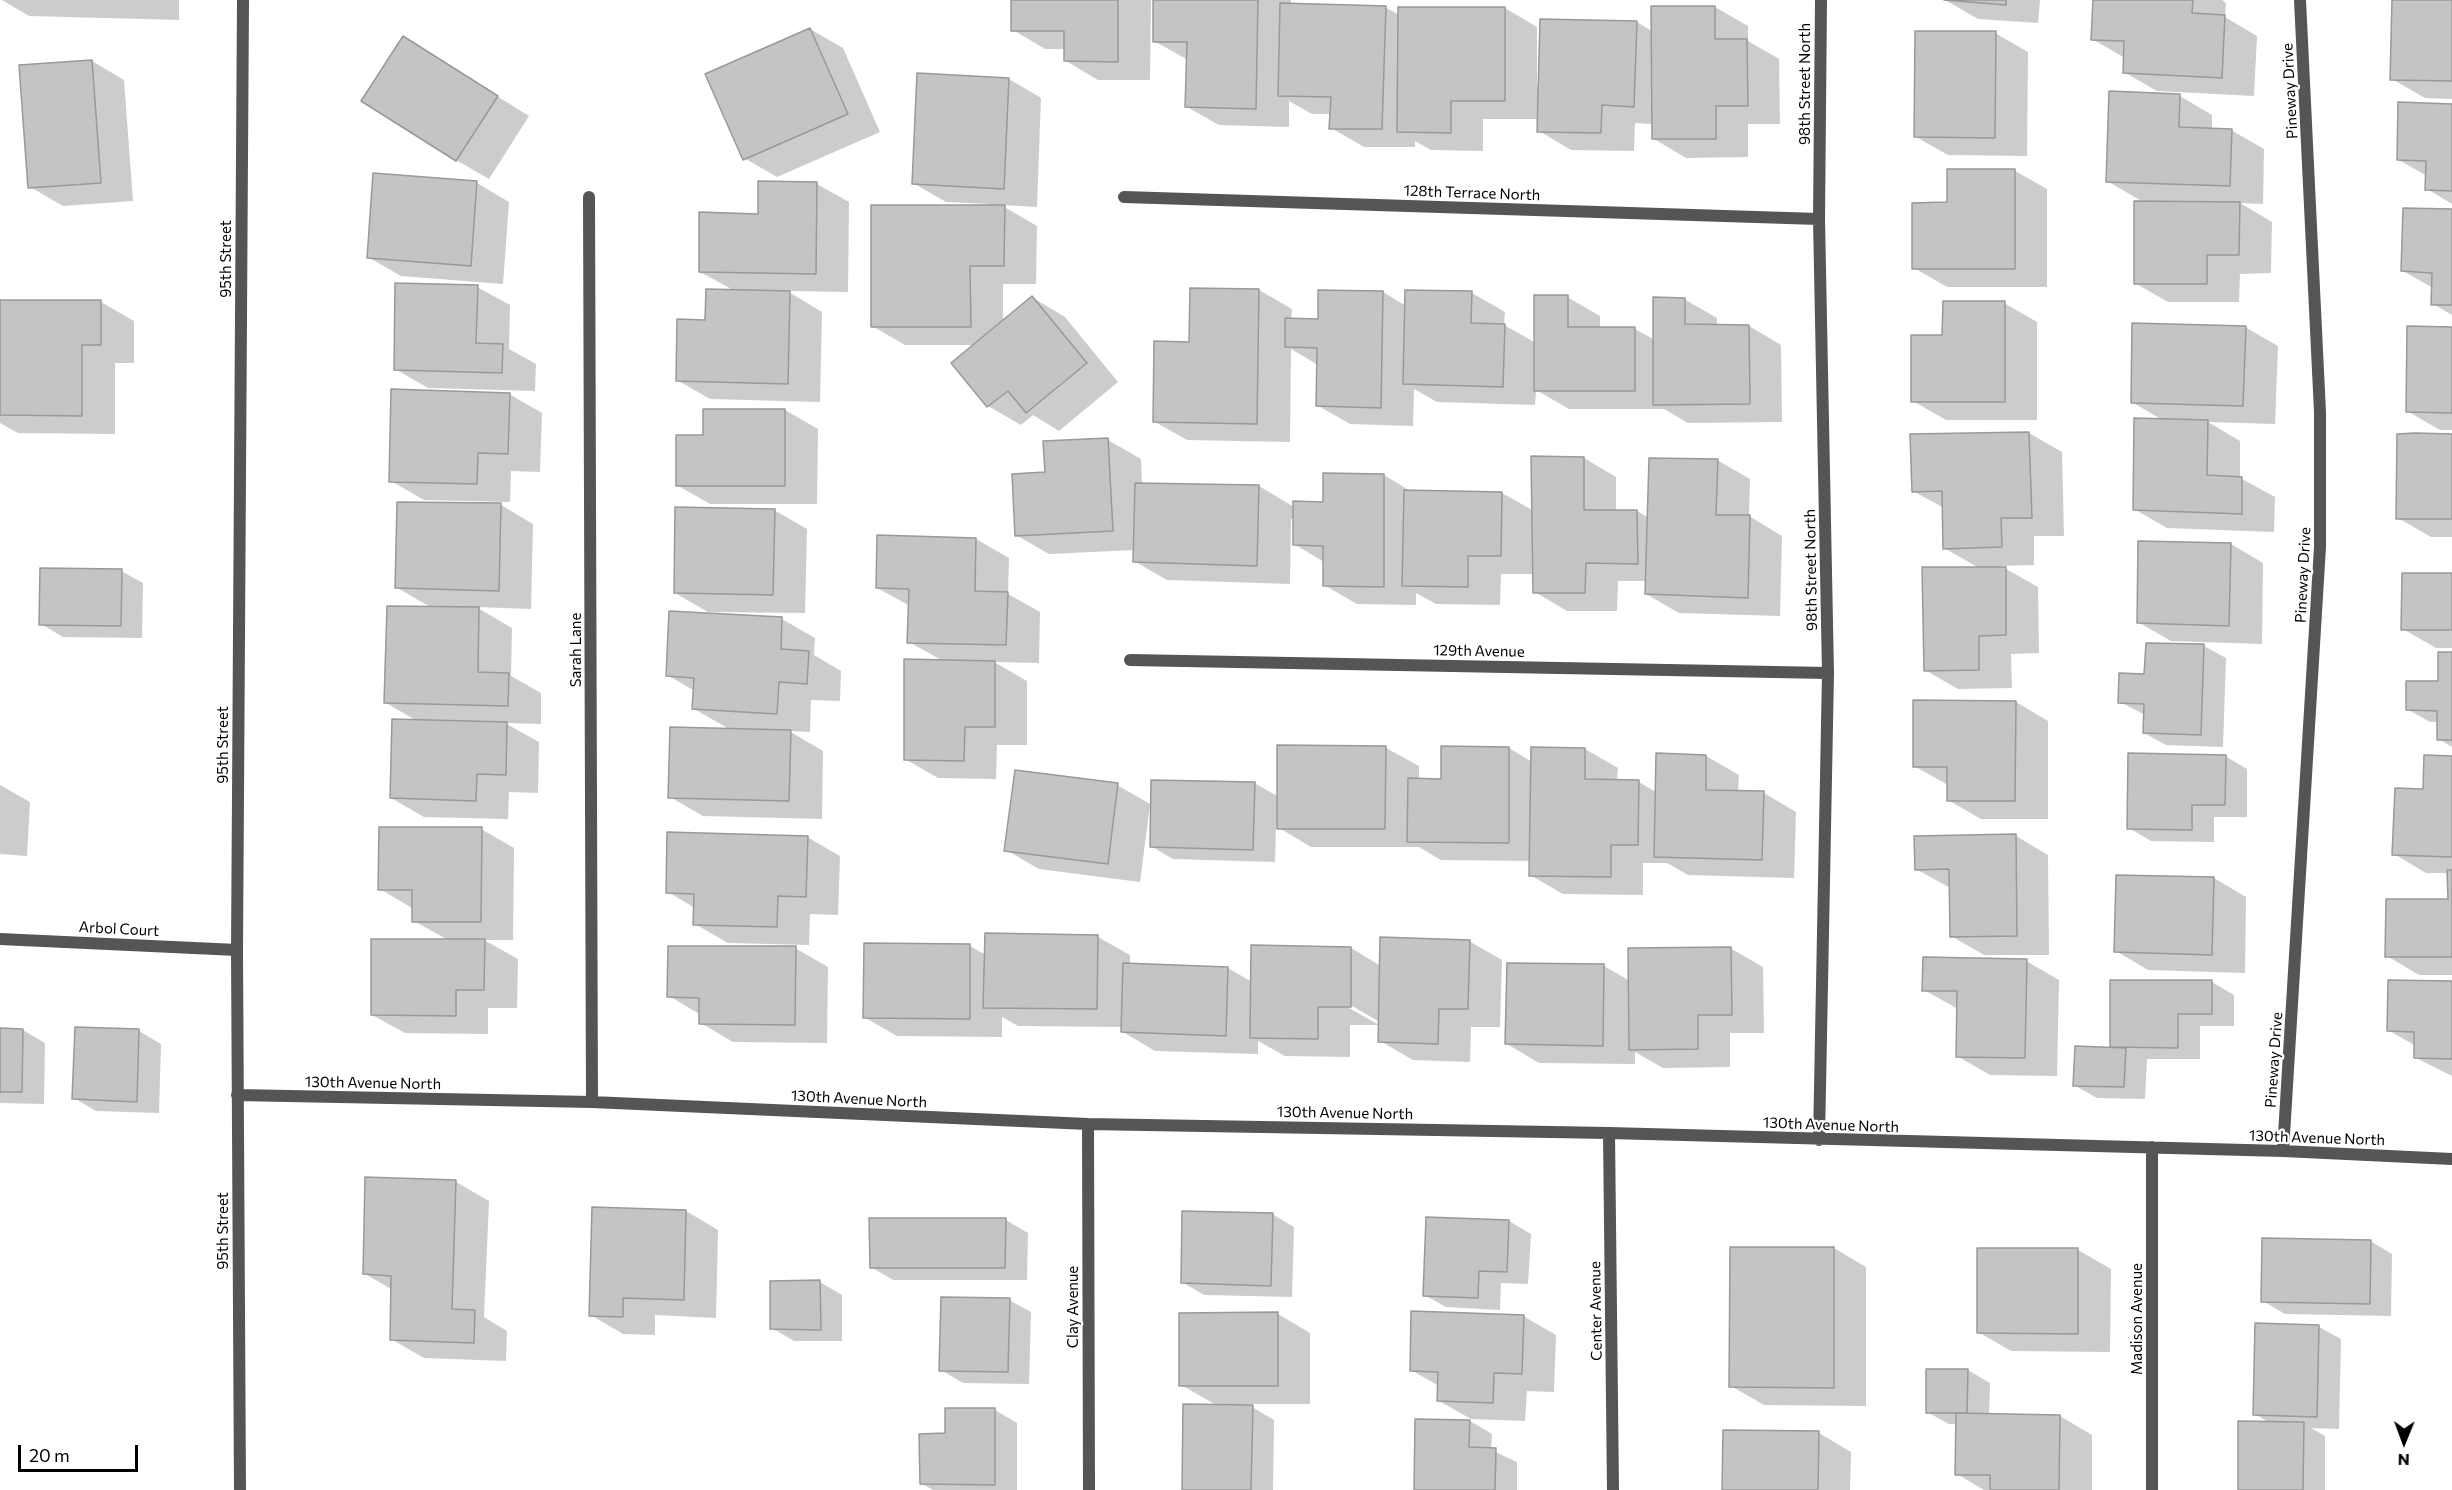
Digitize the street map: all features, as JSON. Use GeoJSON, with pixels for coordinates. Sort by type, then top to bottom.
{"type":"FeatureCollection","features":[{"type":"Feature","properties":{"kind":"street","name":"95th Street"},"geometry":{"type":"LineString","coordinates":[[240,1490],[237,950],[243,0]]}},
{"type":"Feature","properties":{"kind":"street","name":"98th Street North"},"geometry":{"type":"LineString","coordinates":[[1819,1140],[1827,673],[1820,219],[1821,0]]}},
{"type":"Feature","properties":{"kind":"street","name":"Pineway Drive"},"geometry":{"type":"LineString","coordinates":[[2283,1151],[2320,547],[2320,412],[2300,0]]}},
{"type":"Feature","properties":{"kind":"street","name":"Sarah Lane"},"geometry":{"type":"LineString","coordinates":[[589,197],[592,1102]]}},
{"type":"Feature","properties":{"kind":"street","name":"128th Terrace North"},"geometry":{"type":"LineString","coordinates":[[1124,197],[1820,219]]}},
{"type":"Feature","properties":{"kind":"street","name":"129th Avenue"},"geometry":{"type":"LineString","coordinates":[[1130,660],[1827,673]]}},
{"type":"Feature","properties":{"kind":"street","name":"Arbol Court"},"geometry":{"type":"LineString","coordinates":[[0,939],[237,950]]}},
{"type":"Feature","properties":{"kind":"street","name":"130th Avenue North"},"geometry":{"type":"LineString","coordinates":[[237,1095],[592,1102],[1088,1124],[1609,1133],[2283,1151],[2452,1159]]}},
{"type":"Feature","properties":{"kind":"street","name":"Clay Avenue"},"geometry":{"type":"LineString","coordinates":[[1088,1124],[1089,1490]]}},
{"type":"Feature","properties":{"kind":"street","name":"Center Avenue"},"geometry":{"type":"LineString","coordinates":[[1609,1133],[1613,1490]]}},
{"type":"Feature","properties":{"kind":"street","name":"Madison Avenue"},"geometry":{"type":"LineString","coordinates":[[2152,1148],[2152,1490]]}},
{"type":"Feature","properties":{"kind":"building"},"geometry":{"type":"Polygon","coordinates":[[[1011,0],[1118,0],[1118,62],[1064,61],[1064,31],[1011,31],[1011,0]]]}},
{"type":"Feature","properties":{"kind":"building"},"geometry":{"type":"Polygon","coordinates":[[[1153,0],[1258,0],[1256,109],[1185,107],[1187,42],[1153,42],[1153,0]]]}},
{"type":"Feature","properties":{"kind":"building"},"geometry":{"type":"Polygon","coordinates":[[[1944,0],[2006,0],[2006,5],[1944,0]]]}},
{"type":"Feature","properties":{"kind":"building"},"geometry":{"type":"Polygon","coordinates":[[[2093,0],[2193,0],[2192,13],[2225,15],[2222,78],[2123,73],[2124,41],[2091,40],[2093,0]]]}},
{"type":"Feature","properties":{"kind":"building"},"geometry":{"type":"Polygon","coordinates":[[[2392,0],[2452,0],[2452,81],[2390,80],[2392,0]]]}},
{"type":"Feature","properties":{"kind":"building"},"geometry":{"type":"Polygon","coordinates":[[[1280,3],[1386,6],[1382,129],[1329,129],[1331,97],[1278,96],[1280,3]]]}},
{"type":"Feature","properties":{"kind":"building"},"geometry":{"type":"Polygon","coordinates":[[[1651,6],[1715,6],[1715,39],[1747,39],[1748,106],[1716,106],[1716,139],[1652,139],[1651,6]]]}},
{"type":"Feature","properties":{"kind":"building"},"geometry":{"type":"Polygon","coordinates":[[[1398,7],[1505,7],[1505,101],[1451,101],[1451,133],[1397,132],[1398,7]]]}},
{"type":"Feature","properties":{"kind":"building"},"geometry":{"type":"Polygon","coordinates":[[[1540,19],[1637,21],[1634,107],[1602,105],[1601,133],[1537,132],[1540,19]]]}},
{"type":"Feature","properties":{"kind":"building"},"geometry":{"type":"Polygon","coordinates":[[[810,28],[848,114],[743,160],[705,74],[810,28]]]}},
{"type":"Feature","properties":{"kind":"building"},"geometry":{"type":"Polygon","coordinates":[[[1915,31],[1996,31],[1995,138],[1914,137],[1915,31]]]}},
{"type":"Feature","properties":{"kind":"building"},"geometry":{"type":"Polygon","coordinates":[[[403,36],[498,96],[456,161],[361,101],[403,36]]]}},
{"type":"Feature","properties":{"kind":"building"},"geometry":{"type":"Polygon","coordinates":[[[92,60],[101,183],[28,188],[19,65],[92,60]]]}},
{"type":"Feature","properties":{"kind":"building"},"geometry":{"type":"Polygon","coordinates":[[[917,73],[1009,78],[1004,189],[912,184],[917,73]]]}},
{"type":"Feature","properties":{"kind":"building"},"geometry":{"type":"Polygon","coordinates":[[[2109,91],[2180,94],[2179,127],[2232,129],[2230,186],[2106,182],[2109,91]]]}},
{"type":"Feature","properties":{"kind":"building"},"geometry":{"type":"Polygon","coordinates":[[[2398,102],[2452,104],[2452,191],[2425,190],[2426,161],[2397,160],[2398,102]]]}},
{"type":"Feature","properties":{"kind":"building"},"geometry":{"type":"Polygon","coordinates":[[[1947,169],[2015,169],[2015,269],[1912,269],[1912,203],[1947,202],[1947,169]]]}},
{"type":"Feature","properties":{"kind":"building"},"geometry":{"type":"Polygon","coordinates":[[[373,173],[477,181],[471,266],[367,258],[373,173]]]}},
{"type":"Feature","properties":{"kind":"building"},"geometry":{"type":"Polygon","coordinates":[[[758,181],[817,182],[816,274],[699,272],[699,212],[758,214],[758,181]]]}},
{"type":"Feature","properties":{"kind":"building"},"geometry":{"type":"Polygon","coordinates":[[[2134,201],[2240,202],[2239,255],[2207,255],[2207,284],[2134,284],[2134,201]]]}},
{"type":"Feature","properties":{"kind":"building"},"geometry":{"type":"Polygon","coordinates":[[[871,205],[1005,205],[1004,266],[970,266],[971,327],[871,327],[871,205]]]}},
{"type":"Feature","properties":{"kind":"building"},"geometry":{"type":"Polygon","coordinates":[[[2403,208],[2452,209],[2452,305],[2431,305],[2432,273],[2401,271],[2403,208]]]}},
{"type":"Feature","properties":{"kind":"building"},"geometry":{"type":"Polygon","coordinates":[[[395,283],[478,285],[476,343],[503,344],[502,373],[394,370],[395,283]]]}},
{"type":"Feature","properties":{"kind":"building"},"geometry":{"type":"Polygon","coordinates":[[[1190,288],[1259,289],[1257,424],[1153,422],[1154,341],[1189,342],[1190,288]]]}},
{"type":"Feature","properties":{"kind":"building"},"geometry":{"type":"Polygon","coordinates":[[[706,289],[790,291],[788,384],[676,381],[677,319],[705,320],[706,289]]]}},
{"type":"Feature","properties":{"kind":"building"},"geometry":{"type":"Polygon","coordinates":[[[1318,290],[1383,291],[1381,408],[1316,406],[1317,348],[1285,347],[1285,318],[1318,319],[1318,290]]]}},
{"type":"Feature","properties":{"kind":"building"},"geometry":{"type":"Polygon","coordinates":[[[1405,290],[1472,291],[1471,323],[1505,324],[1503,387],[1403,384],[1405,290]]]}},
{"type":"Feature","properties":{"kind":"building"},"geometry":{"type":"Polygon","coordinates":[[[1534,295],[1568,295],[1568,327],[1635,327],[1635,391],[1534,391],[1534,295]]]}},
{"type":"Feature","properties":{"kind":"building"},"geometry":{"type":"Polygon","coordinates":[[[1032,296],[1087,363],[1026,413],[1008,391],[987,407],[951,363],[1032,296]]]}},
{"type":"Feature","properties":{"kind":"building"},"geometry":{"type":"Polygon","coordinates":[[[1653,297],[1685,298],[1685,324],[1749,325],[1750,404],[1653,405],[1653,297]]]}},
{"type":"Feature","properties":{"kind":"building"},"geometry":{"type":"Polygon","coordinates":[[[0,300],[101,300],[101,345],[82,345],[82,416],[0,415],[0,300]]]}},
{"type":"Feature","properties":{"kind":"building"},"geometry":{"type":"Polygon","coordinates":[[[1943,301],[2005,301],[2005,402],[1911,402],[1911,335],[1942,335],[1943,301]]]}},
{"type":"Feature","properties":{"kind":"building"},"geometry":{"type":"Polygon","coordinates":[[[2132,323],[2246,326],[2243,406],[2131,403],[2132,323]]]}},
{"type":"Feature","properties":{"kind":"building"},"geometry":{"type":"Polygon","coordinates":[[[2407,326],[2452,327],[2452,413],[2406,412],[2407,326]]]}},
{"type":"Feature","properties":{"kind":"building"},"geometry":{"type":"Polygon","coordinates":[[[391,389],[510,393],[508,454],[478,453],[477,484],[389,482],[391,389]]]}},
{"type":"Feature","properties":{"kind":"building"},"geometry":{"type":"Polygon","coordinates":[[[703,409],[785,409],[785,486],[676,486],[676,435],[703,435],[703,409]]]}},
{"type":"Feature","properties":{"kind":"building"},"geometry":{"type":"Polygon","coordinates":[[[2134,418],[2208,420],[2207,475],[2242,477],[2242,514],[2133,510],[2134,418]]]}},
{"type":"Feature","properties":{"kind":"building"},"geometry":{"type":"Polygon","coordinates":[[[2029,432],[2032,518],[2001,518],[2002,547],[1943,549],[1942,491],[1912,492],[1910,434],[2029,432]]]}},
{"type":"Feature","properties":{"kind":"building"},"geometry":{"type":"Polygon","coordinates":[[[2397,434],[2452,434],[2452,519],[2396,519],[2397,434]]]}},
{"type":"Feature","properties":{"kind":"building"},"geometry":{"type":"Polygon","coordinates":[[[1108,438],[1113,531],[1015,536],[1012,474],[1045,472],[1043,441],[1108,438]]]}},
{"type":"Feature","properties":{"kind":"building"},"geometry":{"type":"Polygon","coordinates":[[[1531,456],[1584,457],[1584,510],[1637,510],[1638,564],[1586,563],[1585,593],[1533,593],[1531,456]]]}},
{"type":"Feature","properties":{"kind":"building"},"geometry":{"type":"Polygon","coordinates":[[[1649,458],[1718,459],[1716,515],[1750,515],[1748,598],[1645,594],[1649,458]]]}},
{"type":"Feature","properties":{"kind":"building"},"geometry":{"type":"Polygon","coordinates":[[[1323,473],[1384,474],[1384,587],[1323,586],[1323,546],[1293,545],[1293,501],[1323,502],[1323,473]]]}},
{"type":"Feature","properties":{"kind":"building"},"geometry":{"type":"Polygon","coordinates":[[[1135,483],[1259,485],[1257,566],[1133,562],[1135,483]]]}},
{"type":"Feature","properties":{"kind":"building"},"geometry":{"type":"Polygon","coordinates":[[[1404,490],[1502,492],[1501,556],[1468,556],[1468,587],[1402,586],[1404,490]]]}},
{"type":"Feature","properties":{"kind":"building"},"geometry":{"type":"Polygon","coordinates":[[[397,502],[501,503],[499,591],[395,588],[397,502]]]}},
{"type":"Feature","properties":{"kind":"building"},"geometry":{"type":"Polygon","coordinates":[[[675,507],[775,509],[773,595],[674,593],[675,507]]]}},
{"type":"Feature","properties":{"kind":"building"},"geometry":{"type":"Polygon","coordinates":[[[877,535],[976,538],[975,591],[1008,592],[1006,645],[907,643],[909,589],[876,588],[877,535]]]}},
{"type":"Feature","properties":{"kind":"building"},"geometry":{"type":"Polygon","coordinates":[[[2138,541],[2231,543],[2229,626],[2137,623],[2138,541]]]}},
{"type":"Feature","properties":{"kind":"building"},"geometry":{"type":"Polygon","coordinates":[[[1922,567],[2006,567],[2006,635],[1979,636],[1979,670],[1924,671],[1922,567]]]}},
{"type":"Feature","properties":{"kind":"building"},"geometry":{"type":"Polygon","coordinates":[[[40,568],[122,569],[121,626],[39,625],[40,568]]]}},
{"type":"Feature","properties":{"kind":"building"},"geometry":{"type":"Polygon","coordinates":[[[2402,573],[2452,573],[2452,630],[2401,630],[2402,573]]]}},
{"type":"Feature","properties":{"kind":"building"},"geometry":{"type":"Polygon","coordinates":[[[387,606],[479,607],[478,672],[509,673],[508,706],[384,703],[387,606]]]}},
{"type":"Feature","properties":{"kind":"building"},"geometry":{"type":"Polygon","coordinates":[[[669,611],[782,617],[781,649],[809,651],[807,684],[779,682],[777,714],[692,709],[694,678],[666,676],[669,611]]]}},
{"type":"Feature","properties":{"kind":"building"},"geometry":{"type":"Polygon","coordinates":[[[2146,643],[2204,644],[2201,735],[2143,733],[2144,704],[2118,703],[2119,673],[2144,674],[2146,643]]]}},
{"type":"Feature","properties":{"kind":"building"},"geometry":{"type":"Polygon","coordinates":[[[2438,652],[2452,652],[2452,740],[2437,740],[2437,711],[2406,710],[2406,681],[2438,681],[2438,652]]]}},
{"type":"Feature","properties":{"kind":"building"},"geometry":{"type":"Polygon","coordinates":[[[904,659],[995,661],[995,727],[965,727],[964,761],[904,760],[904,659]]]}},
{"type":"Feature","properties":{"kind":"building"},"geometry":{"type":"Polygon","coordinates":[[[1913,700],[2016,701],[2015,801],[1947,801],[1947,767],[1913,767],[1913,700]]]}},
{"type":"Feature","properties":{"kind":"building"},"geometry":{"type":"Polygon","coordinates":[[[392,719],[507,722],[506,775],[477,774],[476,801],[390,798],[392,719]]]}},
{"type":"Feature","properties":{"kind":"building"},"geometry":{"type":"Polygon","coordinates":[[[670,727],[791,730],[789,801],[668,798],[670,727]]]}},
{"type":"Feature","properties":{"kind":"building"},"geometry":{"type":"Polygon","coordinates":[[[1277,745],[1386,746],[1385,829],[1277,829],[1277,745]]]}},
{"type":"Feature","properties":{"kind":"building"},"geometry":{"type":"Polygon","coordinates":[[[1441,746],[1509,747],[1509,843],[1407,842],[1408,778],[1441,779],[1441,746]]]}},
{"type":"Feature","properties":{"kind":"building"},"geometry":{"type":"Polygon","coordinates":[[[1531,747],[1585,748],[1585,779],[1639,780],[1638,845],[1611,845],[1611,877],[1529,876],[1531,747]]]}},
{"type":"Feature","properties":{"kind":"building"},"geometry":{"type":"Polygon","coordinates":[[[1656,753],[1706,755],[1706,790],[1764,791],[1762,860],[1654,857],[1656,753]]]}},
{"type":"Feature","properties":{"kind":"building"},"geometry":{"type":"Polygon","coordinates":[[[2128,753],[2226,755],[2225,805],[2192,805],[2192,830],[2127,829],[2128,753]]]}},
{"type":"Feature","properties":{"kind":"building"},"geometry":{"type":"Polygon","coordinates":[[[2424,755],[2452,756],[2452,857],[2392,855],[2395,788],[2423,789],[2424,755]]]}},
{"type":"Feature","properties":{"kind":"building"},"geometry":{"type":"Polygon","coordinates":[[[1015,770],[1118,783],[1108,864],[1004,851],[1015,770]]]}},
{"type":"Feature","properties":{"kind":"building"},"geometry":{"type":"Polygon","coordinates":[[[1151,780],[1255,782],[1253,850],[1150,847],[1151,780]]]}},
{"type":"Feature","properties":{"kind":"building"},"geometry":{"type":"Polygon","coordinates":[[[379,827],[482,827],[481,922],[412,922],[412,890],[378,890],[379,827]]]}},
{"type":"Feature","properties":{"kind":"building"},"geometry":{"type":"Polygon","coordinates":[[[667,832],[808,836],[806,897],[778,896],[777,927],[693,925],[694,894],[666,893],[667,832]]]}},
{"type":"Feature","properties":{"kind":"building"},"geometry":{"type":"Polygon","coordinates":[[[2016,834],[2017,936],[1950,937],[1949,869],[1915,870],[1914,836],[2016,834]]]}},
{"type":"Feature","properties":{"kind":"building"},"geometry":{"type":"Polygon","coordinates":[[[2447,870],[2452,870],[2452,957],[2385,957],[2386,899],[2448,899],[2447,870]]]}},
{"type":"Feature","properties":{"kind":"building"},"geometry":{"type":"Polygon","coordinates":[[[2116,875],[2214,877],[2212,955],[2114,952],[2116,875]]]}},
{"type":"Feature","properties":{"kind":"building"},"geometry":{"type":"Polygon","coordinates":[[[985,933],[1098,935],[1097,1009],[983,1008],[985,933]]]}},
{"type":"Feature","properties":{"kind":"building"},"geometry":{"type":"Polygon","coordinates":[[[1380,937],[1470,940],[1468,1009],[1439,1009],[1438,1044],[1378,1042],[1380,937]]]}},
{"type":"Feature","properties":{"kind":"building"},"geometry":{"type":"Polygon","coordinates":[[[371,939],[485,939],[484,990],[456,990],[456,1016],[371,1015],[371,939]]]}},
{"type":"Feature","properties":{"kind":"building"},"geometry":{"type":"Polygon","coordinates":[[[864,943],[970,944],[970,1019],[863,1018],[864,943]]]}},
{"type":"Feature","properties":{"kind":"building"},"geometry":{"type":"Polygon","coordinates":[[[1251,945],[1351,947],[1351,1007],[1318,1007],[1318,1039],[1250,1038],[1251,945]]]}},
{"type":"Feature","properties":{"kind":"building"},"geometry":{"type":"Polygon","coordinates":[[[668,946],[796,946],[795,1025],[699,1024],[699,998],[667,997],[668,946]]]}},
{"type":"Feature","properties":{"kind":"building"},"geometry":{"type":"Polygon","coordinates":[[[1731,947],[1732,1015],[1698,1015],[1698,1049],[1629,1050],[1628,948],[1731,947]]]}},
{"type":"Feature","properties":{"kind":"building"},"geometry":{"type":"Polygon","coordinates":[[[1923,957],[2027,959],[2025,1058],[1956,1057],[1957,991],[1922,991],[1923,957]]]}},
{"type":"Feature","properties":{"kind":"building"},"geometry":{"type":"Polygon","coordinates":[[[1123,963],[1228,967],[1226,1036],[1121,1032],[1123,963]]]}},
{"type":"Feature","properties":{"kind":"building"},"geometry":{"type":"Polygon","coordinates":[[[1507,963],[1604,964],[1603,1046],[1505,1044],[1507,963]]]}},
{"type":"Feature","properties":{"kind":"building"},"geometry":{"type":"Polygon","coordinates":[[[2110,980],[2212,980],[2212,1014],[2178,1014],[2178,1048],[2110,1047],[2110,980]]]}},
{"type":"Feature","properties":{"kind":"building"},"geometry":{"type":"Polygon","coordinates":[[[2388,980],[2452,981],[2452,1059],[2414,1058],[2414,1032],[2387,1031],[2388,980]]]}},
{"type":"Feature","properties":{"kind":"building"},"geometry":{"type":"Polygon","coordinates":[[[75,1027],[139,1029],[137,1102],[72,1099],[75,1027]]]}},
{"type":"Feature","properties":{"kind":"building"},"geometry":{"type":"Polygon","coordinates":[[[0,1028],[23,1029],[22,1092],[0,1092],[0,1028]]]}},
{"type":"Feature","properties":{"kind":"building"},"geometry":{"type":"Polygon","coordinates":[[[2075,1046],[2126,1048],[2124,1087],[2073,1086],[2075,1046]]]}},
{"type":"Feature","properties":{"kind":"building"},"geometry":{"type":"Polygon","coordinates":[[[365,1177],[456,1180],[452,1309],[475,1310],[474,1343],[390,1340],[391,1276],[363,1274],[365,1177]]]}},
{"type":"Feature","properties":{"kind":"building"},"geometry":{"type":"Polygon","coordinates":[[[592,1207],[686,1210],[684,1300],[623,1298],[623,1317],[589,1316],[592,1207]]]}},
{"type":"Feature","properties":{"kind":"building"},"geometry":{"type":"Polygon","coordinates":[[[1182,1211],[1273,1213],[1271,1286],[1181,1283],[1182,1211]]]}},
{"type":"Feature","properties":{"kind":"building"},"geometry":{"type":"Polygon","coordinates":[[[1426,1217],[1509,1220],[1507,1272],[1479,1271],[1478,1298],[1423,1296],[1426,1217]]]}},
{"type":"Feature","properties":{"kind":"building"},"geometry":{"type":"Polygon","coordinates":[[[869,1218],[1006,1218],[1005,1268],[870,1268],[869,1218]]]}},
{"type":"Feature","properties":{"kind":"building"},"geometry":{"type":"Polygon","coordinates":[[[2262,1238],[2371,1240],[2370,1304],[2261,1302],[2262,1238]]]}},
{"type":"Feature","properties":{"kind":"building"},"geometry":{"type":"Polygon","coordinates":[[[1730,1247],[1834,1247],[1834,1388],[1729,1387],[1730,1247]]]}},
{"type":"Feature","properties":{"kind":"building"},"geometry":{"type":"Polygon","coordinates":[[[1977,1248],[2078,1248],[2078,1334],[1977,1333],[1977,1248]]]}},
{"type":"Feature","properties":{"kind":"building"},"geometry":{"type":"Polygon","coordinates":[[[820,1280],[821,1330],[770,1329],[770,1281],[820,1280]]]}},
{"type":"Feature","properties":{"kind":"building"},"geometry":{"type":"Polygon","coordinates":[[[941,1297],[1010,1298],[1008,1372],[939,1371],[941,1297]]]}},
{"type":"Feature","properties":{"kind":"building"},"geometry":{"type":"Polygon","coordinates":[[[1411,1311],[1524,1315],[1522,1374],[1494,1373],[1493,1403],[1437,1401],[1438,1372],[1410,1371],[1411,1311]]]}},
{"type":"Feature","properties":{"kind":"building"},"geometry":{"type":"Polygon","coordinates":[[[1278,1312],[1278,1386],[1179,1386],[1179,1313],[1278,1312]]]}},
{"type":"Feature","properties":{"kind":"building"},"geometry":{"type":"Polygon","coordinates":[[[2255,1323],[2319,1325],[2317,1417],[2253,1415],[2255,1323]]]}},
{"type":"Feature","properties":{"kind":"building"},"geometry":{"type":"Polygon","coordinates":[[[1926,1369],[1968,1369],[1967,1413],[1926,1413],[1926,1369]]]}},
{"type":"Feature","properties":{"kind":"building"},"geometry":{"type":"Polygon","coordinates":[[[1183,1404],[1253,1405],[1251,1490],[1182,1490],[1183,1404]]]}},
{"type":"Feature","properties":{"kind":"building"},"geometry":{"type":"Polygon","coordinates":[[[945,1408],[995,1408],[995,1485],[920,1484],[919,1434],[945,1433],[945,1408]]]}},
{"type":"Feature","properties":{"kind":"building"},"geometry":{"type":"Polygon","coordinates":[[[1956,1413],[2060,1415],[2059,1490],[1990,1490],[1990,1475],[1955,1475],[1956,1413]]]}},
{"type":"Feature","properties":{"kind":"building"},"geometry":{"type":"Polygon","coordinates":[[[1415,1419],[1470,1420],[1469,1447],[1496,1448],[1495,1490],[1414,1490],[1415,1419]]]}},
{"type":"Feature","properties":{"kind":"building"},"geometry":{"type":"Polygon","coordinates":[[[2238,1421],[2304,1422],[2303,1490],[2238,1490],[2238,1421]]]}},
{"type":"Feature","properties":{"kind":"building"},"geometry":{"type":"Polygon","coordinates":[[[1723,1430],[1819,1431],[1818,1490],[1722,1490],[1723,1430]]]}}]}
